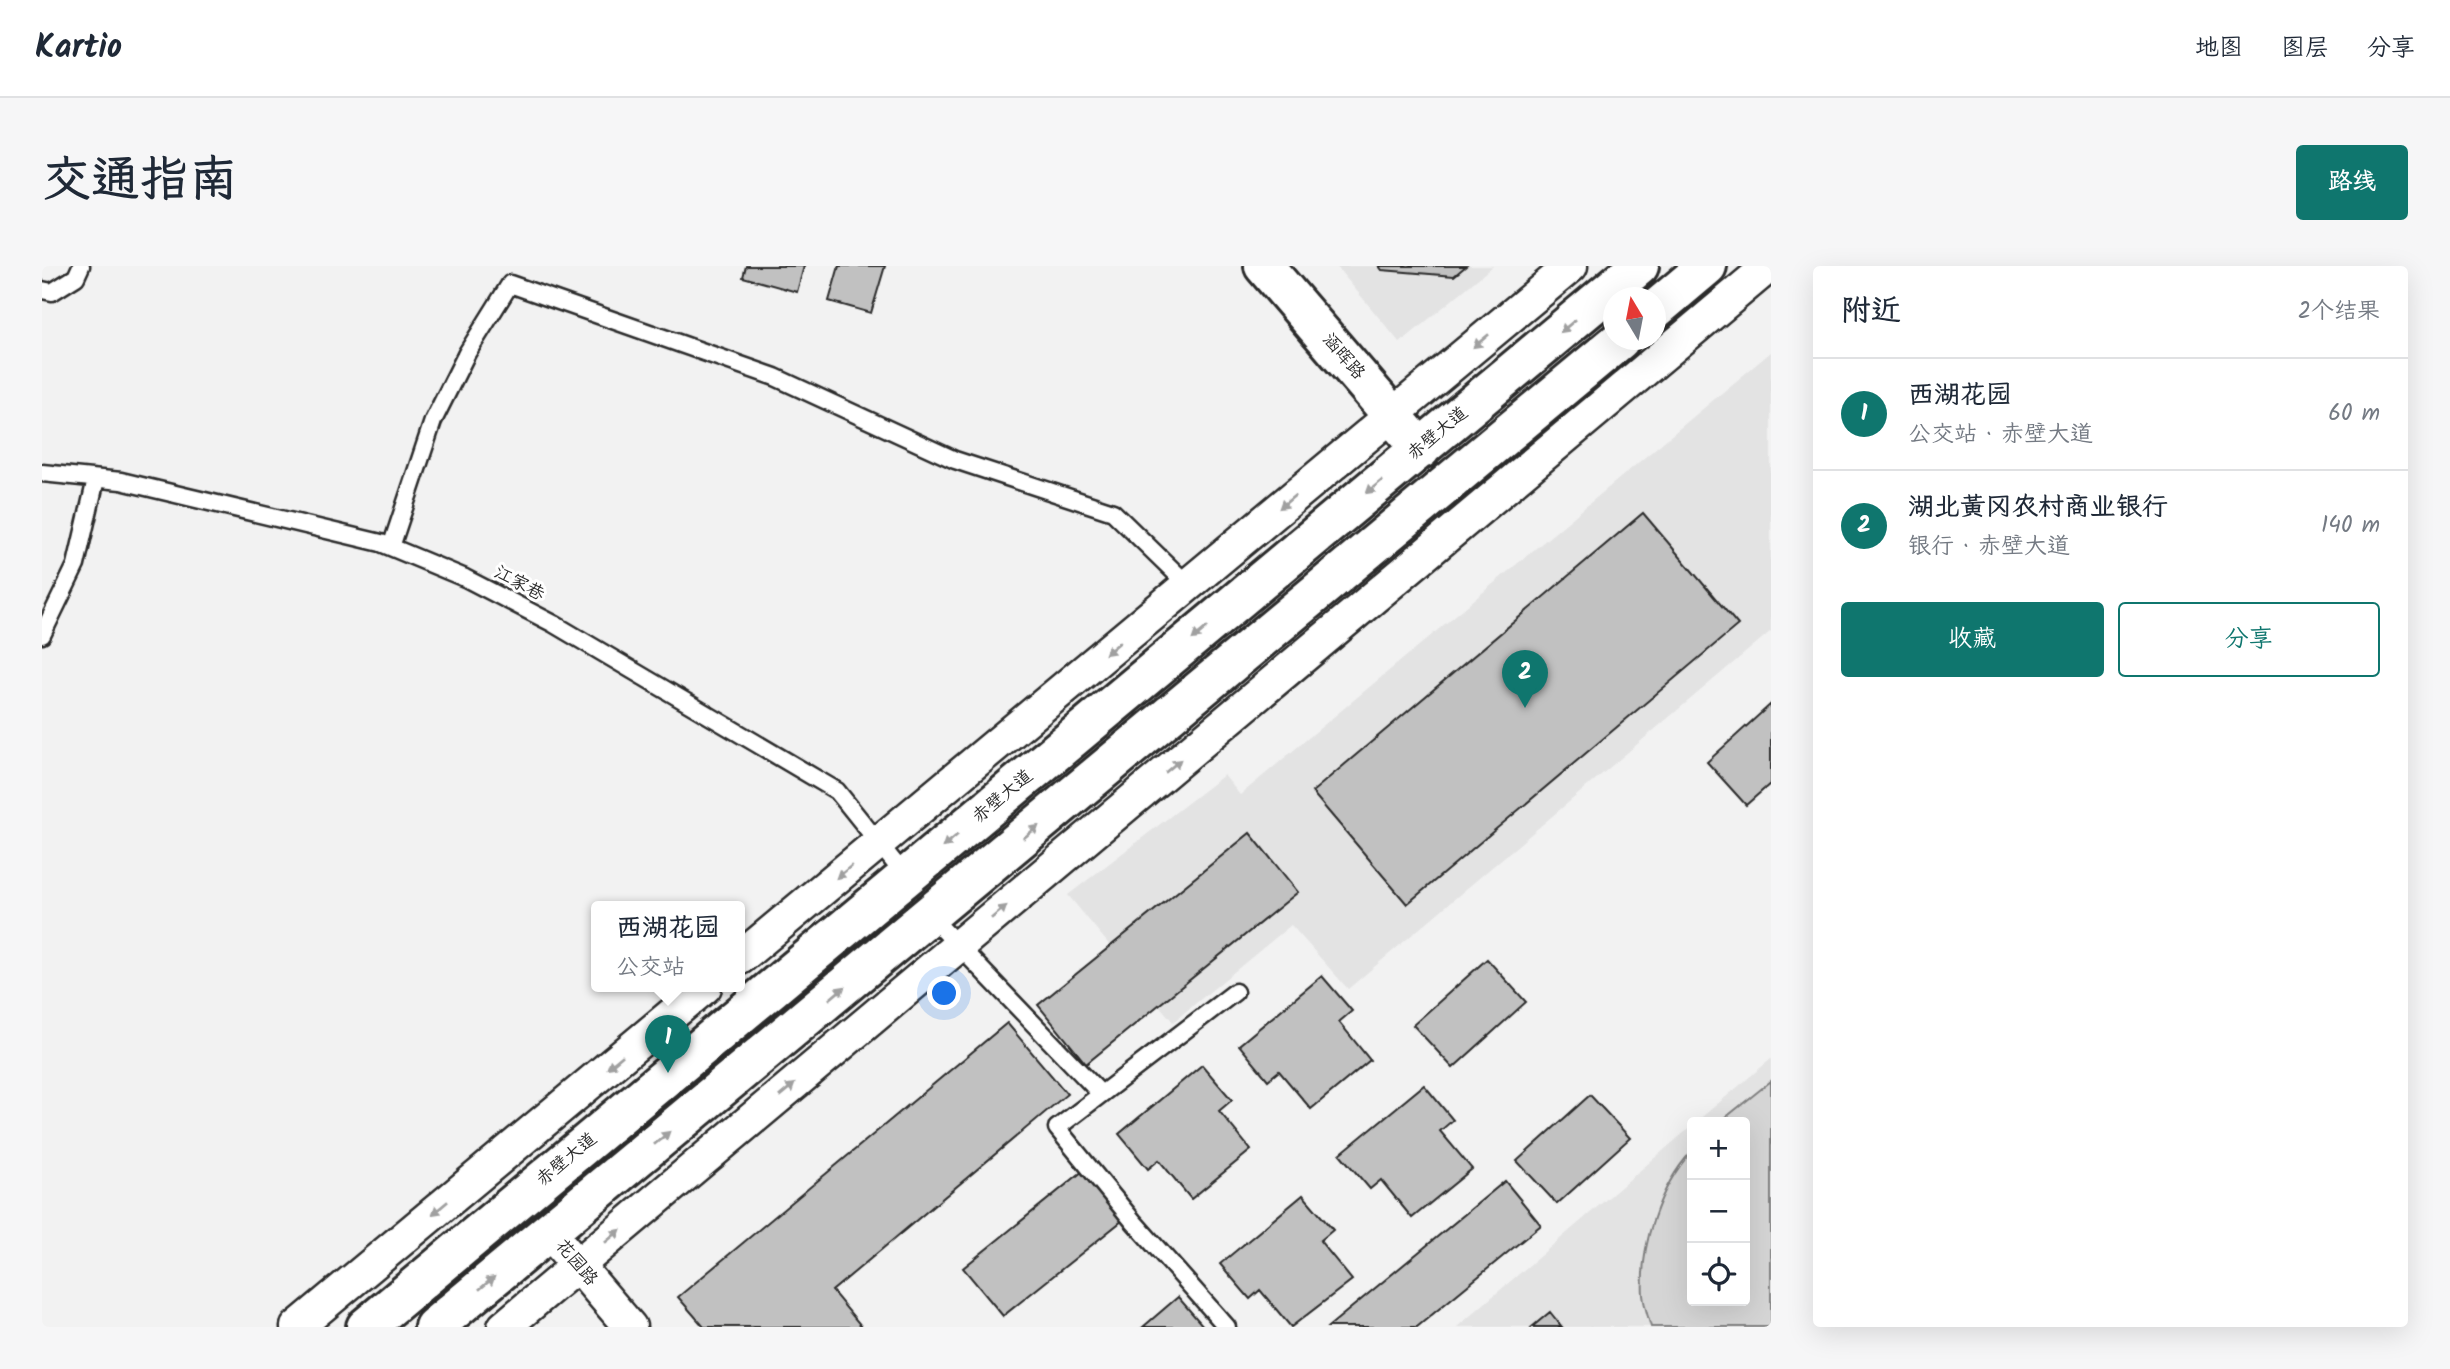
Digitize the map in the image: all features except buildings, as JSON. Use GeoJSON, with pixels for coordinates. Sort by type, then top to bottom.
{"type":"FeatureCollection","features":[{"type":"Feature","properties":{"kind":"main road","name":"涵晖路"},"geometry":{"type":"LineString","coordinates":[[1264,266],[1421,449]]}},
{"type":"Feature","properties":{"kind":"main road","name":"赤壁大道"},"geometry":{"type":"LineString","coordinates":[[366,1327],[1639,266]]}},
{"type":"Feature","properties":{"kind":"main road"},"geometry":{"type":"LineString","coordinates":[[1666,301],[1707,266]]}},
{"type":"Feature","properties":{"kind":"main road"},"geometry":{"type":"LineString","coordinates":[[434,1327],[1608,350]]}},
{"type":"Feature","properties":{"kind":"street"},"geometry":{"type":"LineString","coordinates":[[745,954],[1571,266]]}},
{"type":"Feature","properties":{"kind":"street"},"geometry":{"type":"LineString","coordinates":[[504,1327],[1769,266]]}},
{"type":"Feature","properties":{"kind":"street"},"geometry":{"type":"LineString","coordinates":[[297,1327],[699,992]]}},
{"type":"Feature","properties":{"kind":"street","name":"花园路"},"geometry":{"type":"LineString","coordinates":[[549,1232],[630,1327]]}},
{"type":"Feature","properties":{"kind":"lane"},"geometry":{"type":"LineString","coordinates":[[42,290],[51,292],[76,277],[80,266]]}},
{"type":"Feature","properties":{"kind":"lane"},"geometry":{"type":"LineString","coordinates":[[391,547],[433,421],[467,353],[510,284],[775,377],[955,460],[1113,512],[1188,585]]}},
{"type":"Feature","properties":{"kind":"lane","name":"江家巷"},"geometry":{"type":"LineString","coordinates":[[42,473],[121,481],[237,508],[391,547],[466,578],[554,624],[837,791],[906,877]]}},
{"type":"Feature","properties":{"kind":"lane"},"geometry":{"type":"LineString","coordinates":[[42,635],[76,565],[96,479]]}},
{"type":"Feature","properties":{"kind":"lane"},"geometry":{"type":"LineString","coordinates":[[930,916],[1101,1094]]}},
{"type":"Feature","properties":{"kind":"lane"},"geometry":{"type":"LineString","coordinates":[[1227,1327],[1133,1221],[1057,1128],[1235,992]]}},
{"type":"Feature","properties":{"kind":"shaded area"},"geometry":{"type":"Polygon","coordinates":[[[1336,266],[1493,266],[1400,343],[1336,266]]]}},
{"type":"Feature","properties":{"kind":"shaded area"},"geometry":{"type":"Polygon","coordinates":[[[1771,352],[1771,631],[1348,989],[1291,925],[1173,1022],[1068,895],[1224,775],[1240,795],[1771,352]]]}},
{"type":"Feature","properties":{"kind":"shaded area"},"geometry":{"type":"Polygon","coordinates":[[[1771,1059],[1771,1327],[1457,1327],[1687,1130],[1687,1306],[1750,1306],[1750,1117],[1702,1117],[1771,1059]]]}},
{"type":"Feature","properties":{"kind":"shaded area"},"geometry":{"type":"Polygon","coordinates":[[[1771,1081],[1771,1327],[1651,1327],[1643,1295],[1648,1237],[1661,1199],[1687,1157],[1687,1306],[1750,1306],[1750,1117],[1726,1117],[1771,1081]]]}},
{"type":"Feature","properties":{"kind":"place","name":"湖北黄冈农村商业银行"},"geometry":{"type":"Point","coordinates":[1525,708]}},
{"type":"Feature","properties":{"kind":"place","name":"西湖花园"},"geometry":{"type":"Point","coordinates":[668,1073]}}]}
